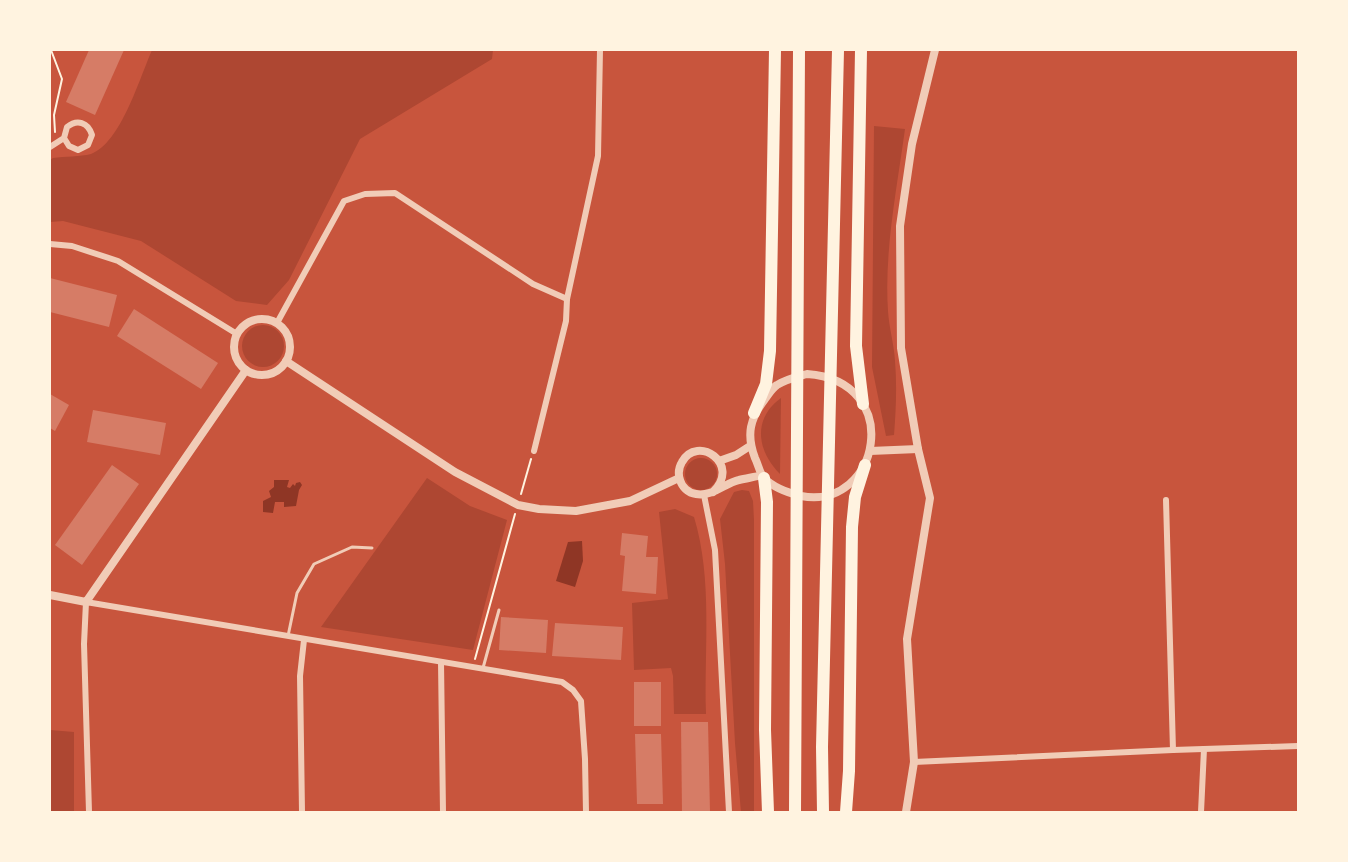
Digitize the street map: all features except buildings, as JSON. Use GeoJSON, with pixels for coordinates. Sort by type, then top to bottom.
{"type":"FeatureCollection","features":[{"type":"Feature","properties":{"kind":"highway"},"geometry":{"type":"LineString","coordinates":[[754,413],[766,384],[770,351],[776,50]]}},
{"type":"Feature","properties":{"kind":"highway"},"geometry":{"type":"LineString","coordinates":[[795,813],[799,50]]}},
{"type":"Feature","properties":{"kind":"highway"},"geometry":{"type":"LineString","coordinates":[[823,813],[822,735],[838,50]]}},
{"type":"Feature","properties":{"kind":"highway"},"geometry":{"type":"LineString","coordinates":[[861,50],[856,346],[863,404]]}},
{"type":"Feature","properties":{"kind":"highway"},"geometry":{"type":"LineString","coordinates":[[846,813],[849,759],[852,527],[855,497],[865,465]]}},
{"type":"Feature","properties":{"kind":"highway"},"geometry":{"type":"LineString","coordinates":[[763,477],[767,502],[765,729],[768,813]]}},
{"type":"Feature","properties":{"kind":"street"},"geometry":{"type":"LineString","coordinates":[[534,451],[566,321],[567,299],[598,156],[600,50]]}},
{"type":"Feature","properties":{"kind":"street"},"geometry":{"type":"LineString","coordinates":[[906,813],[914,762],[907,639],[930,498],[918,449],[901,348],[900,226],[912,144],[935,50]]}},
{"type":"Feature","properties":{"kind":"street"},"geometry":{"type":"LineString","coordinates":[[52,145],[64,138],[67,127],[75,122],[84,123],[92,135],[88,145],[78,150],[69,146],[64,138]]}},
{"type":"Feature","properties":{"kind":"street"},"geometry":{"type":"LineString","coordinates":[[278,323],[344,201],[365,194],[394,193],[533,284],[567,299]]}},
{"type":"Feature","properties":{"kind":"street"},"geometry":{"type":"LineString","coordinates":[[50,244],[72,246],[118,261],[237,334]]}},
{"type":"Feature","properties":{"kind":"street"},"geometry":{"type":"LineString","coordinates":[[262,318],[278,323],[287,333],[290,347],[286,361],[275,372],[261,375],[246,370],[237,360],[234,347],[237,334],[248,322],[262,318]]}},
{"type":"Feature","properties":{"kind":"street"},"geometry":{"type":"LineString","coordinates":[[286,361],[455,472],[518,505],[538,509],[576,511],[630,501],[679,478]]}},
{"type":"Feature","properties":{"kind":"street"},"geometry":{"type":"LineString","coordinates":[[88,813],[84,644],[86,602],[246,370]]}},
{"type":"Feature","properties":{"kind":"street"},"geometry":{"type":"LineString","coordinates":[[807,374],[824,376],[839,381],[853,391],[863,404],[872,427],[870,451],[865,465],[851,482],[832,494],[810,497],[788,493],[763,477],[750,446],[750,429],[754,413],[776,386],[807,374]]}},
{"type":"Feature","properties":{"kind":"street"},"geometry":{"type":"LineString","coordinates":[[719,461],[736,455],[750,446]]}},
{"type":"Feature","properties":{"kind":"street"},"geometry":{"type":"LineString","coordinates":[[870,451],[918,449]]}},
{"type":"Feature","properties":{"kind":"street"},"geometry":{"type":"LineString","coordinates":[[708,494],[719,486],[723,469],[712,454],[702,451],[692,452],[679,468],[679,478],[684,488],[693,494],[708,494],[739,480],[763,477]]}},
{"type":"Feature","properties":{"kind":"street"},"geometry":{"type":"LineString","coordinates":[[708,494],[715,550],[729,813]]}},
{"type":"Feature","properties":{"kind":"street"},"geometry":{"type":"LineString","coordinates":[[1166,500],[1173,750]]}},
{"type":"Feature","properties":{"kind":"street"},"geometry":{"type":"LineString","coordinates":[[50,595],[562,682],[573,690],[581,701],[586,813]]}},
{"type":"Feature","properties":{"kind":"street"},"geometry":{"type":"LineString","coordinates":[[302,813],[300,676],[304,639]]}},
{"type":"Feature","properties":{"kind":"street"},"geometry":{"type":"LineString","coordinates":[[441,662],[443,813]]}},
{"type":"Feature","properties":{"kind":"street"},"geometry":{"type":"LineString","coordinates":[[914,762],[1299,746]]}},
{"type":"Feature","properties":{"kind":"street"},"geometry":{"type":"LineString","coordinates":[[1201,813],[1204,749]]}},
{"type":"Feature","properties":{"kind":"lane"},"geometry":{"type":"LineString","coordinates":[[288,637],[297,593],[314,564],[352,548],[372,548]]}},
{"type":"Feature","properties":{"kind":"lane"},"geometry":{"type":"LineString","coordinates":[[483,668],[499,610]]}},
{"type":"Feature","properties":{"kind":"path"},"geometry":{"type":"LineString","coordinates":[[51,50],[62,79],[54,115],[52,145]]}},
{"type":"Feature","properties":{"kind":"path"},"geometry":{"type":"LineString","coordinates":[[473,667],[534,451]]}},
{"type":"Feature","properties":{"kind":"shaded area"},"geometry":{"type":"Polygon","coordinates":[[[152,50],[493,50],[492,59],[360,139],[289,280],[267,305],[236,301],[141,241],[63,221],[50,222],[50,160],[91,154],[112,137],[128,108],[152,50]]]}},
{"type":"Feature","properties":{"kind":"shaded area"},"geometry":{"type":"Polygon","coordinates":[[[874,126],[905,129],[888,266],[888,311],[894,355],[896,398],[894,435],[886,436],[872,367],[874,126]]]}},
{"type":"Feature","properties":{"kind":"shaded area"},"geometry":{"type":"Polygon","coordinates":[[[263,325],[271,326],[278,331],[283,338],[283,354],[278,361],[271,366],[263,367],[255,366],[248,361],[243,354],[242,346],[243,338],[248,331],[255,326],[263,325]]]}},
{"type":"Feature","properties":{"kind":"shaded area"},"geometry":{"type":"Polygon","coordinates":[[[781,398],[780,474],[766,455],[761,435],[765,416],[781,398]]]}},
{"type":"Feature","properties":{"kind":"shaded area"},"geometry":{"type":"Polygon","coordinates":[[[701,458],[712,463],[717,474],[712,485],[701,490],[690,485],[685,474],[690,463],[701,458]]]}},
{"type":"Feature","properties":{"kind":"shaded area"},"geometry":{"type":"Polygon","coordinates":[[[427,478],[470,506],[507,520],[473,650],[321,627],[427,478]]]}},
{"type":"Feature","properties":{"kind":"shaded area"},"geometry":{"type":"Polygon","coordinates":[[[274,480],[289,480],[287,487],[290,488],[293,484],[295,486],[300,482],[302,485],[296,506],[284,507],[284,502],[275,502],[273,513],[263,512],[263,501],[271,497],[269,491],[274,487],[274,480]]]}},
{"type":"Feature","properties":{"kind":"shaded area"},"geometry":{"type":"Polygon","coordinates":[[[749,491],[753,501],[754,520],[754,812],[741,812],[720,519],[734,492],[749,491]]]}},
{"type":"Feature","properties":{"kind":"shaded area"},"geometry":{"type":"Polygon","coordinates":[[[675,509],[694,517],[704,565],[706,714],[674,714],[671,668],[634,670],[632,603],[668,599],[659,512],[675,509]]]}},
{"type":"Feature","properties":{"kind":"shaded area"},"geometry":{"type":"Polygon","coordinates":[[[582,541],[583,561],[575,587],[556,581],[568,542],[582,541]]]}},
{"type":"Feature","properties":{"kind":"shaded area"},"geometry":{"type":"Polygon","coordinates":[[[50,730],[74,732],[74,812],[50,812],[50,730]]]}}]}
